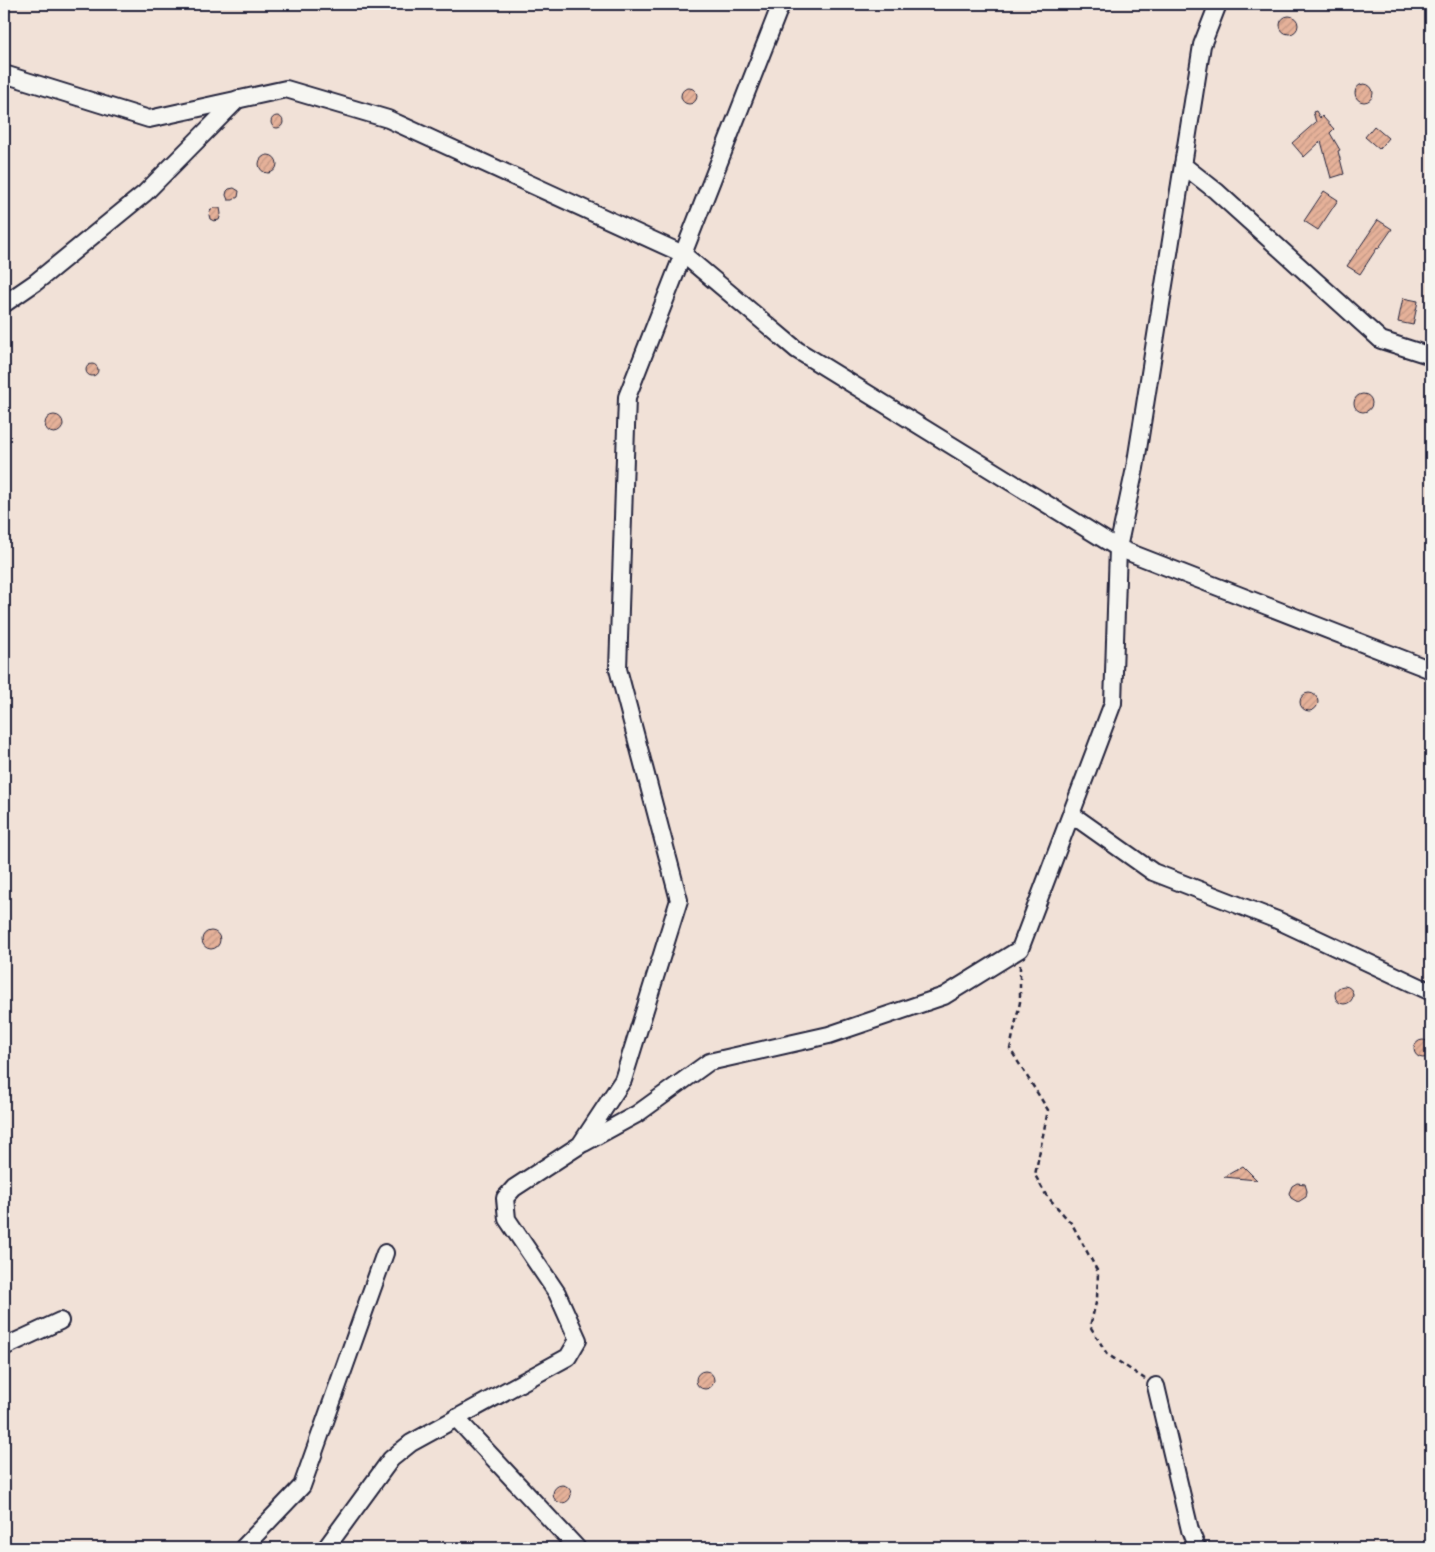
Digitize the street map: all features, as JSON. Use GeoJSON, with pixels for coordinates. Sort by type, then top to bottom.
{"type":"FeatureCollection","features":[{"type":"Feature","properties":{"kind":"street"},"geometry":{"type":"LineString","coordinates":[[580,1145],[623,1080],[678,900],[618,670],[627,397],[781,4]]}},
{"type":"Feature","properties":{"kind":"street"},"geometry":{"type":"LineString","coordinates":[[326,1548],[391,1459],[411,1443],[568,1357],[578,1340],[557,1293],[507,1219],[505,1198],[514,1188],[580,1145],[637,1114],[709,1062],[829,1036],[944,996],[1020,949],[1113,704],[1118,548],[1135,468],[1202,45],[1218,4]]}},
{"type":"Feature","properties":{"kind":"street"},"geometry":{"type":"LineString","coordinates":[[4,74],[149,119],[286,89],[388,119],[683,254],[797,350],[1118,548],[1431,670]]}},
{"type":"Feature","properties":{"kind":"street"},"geometry":{"type":"LineString","coordinates":[[4,304],[36,282],[145,193],[238,99]]}},
{"type":"Feature","properties":{"kind":"street"},"geometry":{"type":"LineString","coordinates":[[1183,165],[1216,191],[1381,340],[1431,356]]}},
{"type":"Feature","properties":{"kind":"street"},"geometry":{"type":"LineString","coordinates":[[1071,814],[1152,872],[1277,920],[1431,992]]}},
{"type":"Feature","properties":{"kind":"street"},"geometry":{"type":"LineString","coordinates":[[243,1548],[302,1486],[385,1253]]}},
{"type":"Feature","properties":{"kind":"street"},"geometry":{"type":"LineString","coordinates":[[4,1347],[60,1321]]}},
{"type":"Feature","properties":{"kind":"street"},"geometry":{"type":"LineString","coordinates":[[1156,1386],[1190,1530],[1197,1548]]}},
{"type":"Feature","properties":{"kind":"street"},"geometry":{"type":"LineString","coordinates":[[456,1418],[577,1548]]}},
{"type":"Feature","properties":{"kind":"path"},"geometry":{"type":"LineString","coordinates":[[1020,949],[1020,1002],[1010,1049],[1048,1110],[1036,1175],[1046,1195],[1072,1224],[1098,1272],[1097,1299],[1090,1326],[1107,1354],[1156,1386]]}},
{"type":"Feature","properties":{"kind":"building"},"geometry":{"type":"Polygon","coordinates":[[[1289,16],[1295,19],[1298,25],[1295,31],[1289,34],[1283,31],[1280,25],[1283,19],[1289,16]]]}},
{"type":"Feature","properties":{"kind":"building"},"geometry":{"type":"Polygon","coordinates":[[[1364,84],[1370,87],[1373,93],[1370,99],[1364,102],[1358,99],[1355,93],[1358,87],[1364,84]]]}},
{"type":"Feature","properties":{"kind":"building"},"geometry":{"type":"Polygon","coordinates":[[[686,88],[692,88],[697,93],[695,102],[686,104],[681,99],[681,93],[686,88]]]}},
{"type":"Feature","properties":{"kind":"building"},"geometry":{"type":"Polygon","coordinates":[[[1316,111],[1320,118],[1322,116],[1334,129],[1330,133],[1340,150],[1338,151],[1344,174],[1331,178],[1321,141],[1304,157],[1292,143],[1316,122],[1313,112],[1316,111]]]}},
{"type":"Feature","properties":{"kind":"building"},"geometry":{"type":"Polygon","coordinates":[[[279,116],[282,117],[282,127],[275,128],[272,127],[271,120],[272,117],[279,116]]]}},
{"type":"Feature","properties":{"kind":"building"},"geometry":{"type":"Polygon","coordinates":[[[1374,126],[1388,138],[1379,149],[1365,137],[1374,126]]]}},
{"type":"Feature","properties":{"kind":"building"},"geometry":{"type":"Polygon","coordinates":[[[268,155],[274,158],[277,164],[274,170],[268,173],[262,170],[259,164],[262,158],[268,155]]]}},
{"type":"Feature","properties":{"kind":"building"},"geometry":{"type":"Polygon","coordinates":[[[234,188],[239,191],[238,197],[228,200],[227,191],[234,188]]]}},
{"type":"Feature","properties":{"kind":"building"},"geometry":{"type":"Polygon","coordinates":[[[1324,191],[1338,200],[1318,230],[1304,221],[1324,191]]]}},
{"type":"Feature","properties":{"kind":"building"},"geometry":{"type":"Polygon","coordinates":[[[220,208],[221,214],[219,220],[214,221],[210,219],[209,215],[211,209],[220,208]]]}},
{"type":"Feature","properties":{"kind":"building"},"geometry":{"type":"Polygon","coordinates":[[[1378,220],[1392,229],[1360,274],[1347,266],[1378,220]]]}},
{"type":"Feature","properties":{"kind":"building"},"geometry":{"type":"Polygon","coordinates":[[[1403,298],[1418,301],[1413,325],[1398,322],[1403,298]]]}},
{"type":"Feature","properties":{"kind":"building"},"geometry":{"type":"Polygon","coordinates":[[[94,364],[97,365],[97,375],[90,376],[87,375],[86,368],[87,365],[94,364]]]}},
{"type":"Feature","properties":{"kind":"building"},"geometry":{"type":"Polygon","coordinates":[[[1363,394],[1369,397],[1372,403],[1369,409],[1363,412],[1357,409],[1354,403],[1357,397],[1363,394]]]}},
{"type":"Feature","properties":{"kind":"building"},"geometry":{"type":"Polygon","coordinates":[[[54,415],[60,418],[63,424],[60,430],[54,433],[48,430],[45,424],[48,418],[54,415]]]}},
{"type":"Feature","properties":{"kind":"building"},"geometry":{"type":"Polygon","coordinates":[[[1309,693],[1315,696],[1318,702],[1315,708],[1309,711],[1303,708],[1300,702],[1303,696],[1309,693]]]}},
{"type":"Feature","properties":{"kind":"building"},"geometry":{"type":"Polygon","coordinates":[[[211,931],[217,934],[220,940],[217,946],[211,949],[205,946],[202,940],[205,934],[211,931]]]}},
{"type":"Feature","properties":{"kind":"building"},"geometry":{"type":"Polygon","coordinates":[[[1344,986],[1350,989],[1353,995],[1350,1001],[1344,1004],[1338,1001],[1335,995],[1338,989],[1344,986]]]}},
{"type":"Feature","properties":{"kind":"building"},"geometry":{"type":"Polygon","coordinates":[[[1423,1040],[1429,1043],[1432,1049],[1429,1055],[1423,1058],[1417,1055],[1414,1049],[1417,1043],[1423,1040]]]}},
{"type":"Feature","properties":{"kind":"building"},"geometry":{"type":"Polygon","coordinates":[[[1243,1166],[1257,1180],[1224,1177],[1243,1166]]]}},
{"type":"Feature","properties":{"kind":"building"},"geometry":{"type":"Polygon","coordinates":[[[1297,1183],[1305,1184],[1307,1191],[1306,1197],[1298,1202],[1291,1198],[1289,1193],[1292,1186],[1297,1183]]]}},
{"type":"Feature","properties":{"kind":"building"},"geometry":{"type":"Polygon","coordinates":[[[705,1371],[711,1374],[714,1380],[711,1386],[705,1389],[699,1386],[696,1380],[699,1374],[705,1371]]]}},
{"type":"Feature","properties":{"kind":"building"},"geometry":{"type":"Polygon","coordinates":[[[562,1485],[568,1488],[571,1494],[568,1500],[562,1503],[556,1500],[553,1494],[556,1488],[562,1485]]]}}]}
